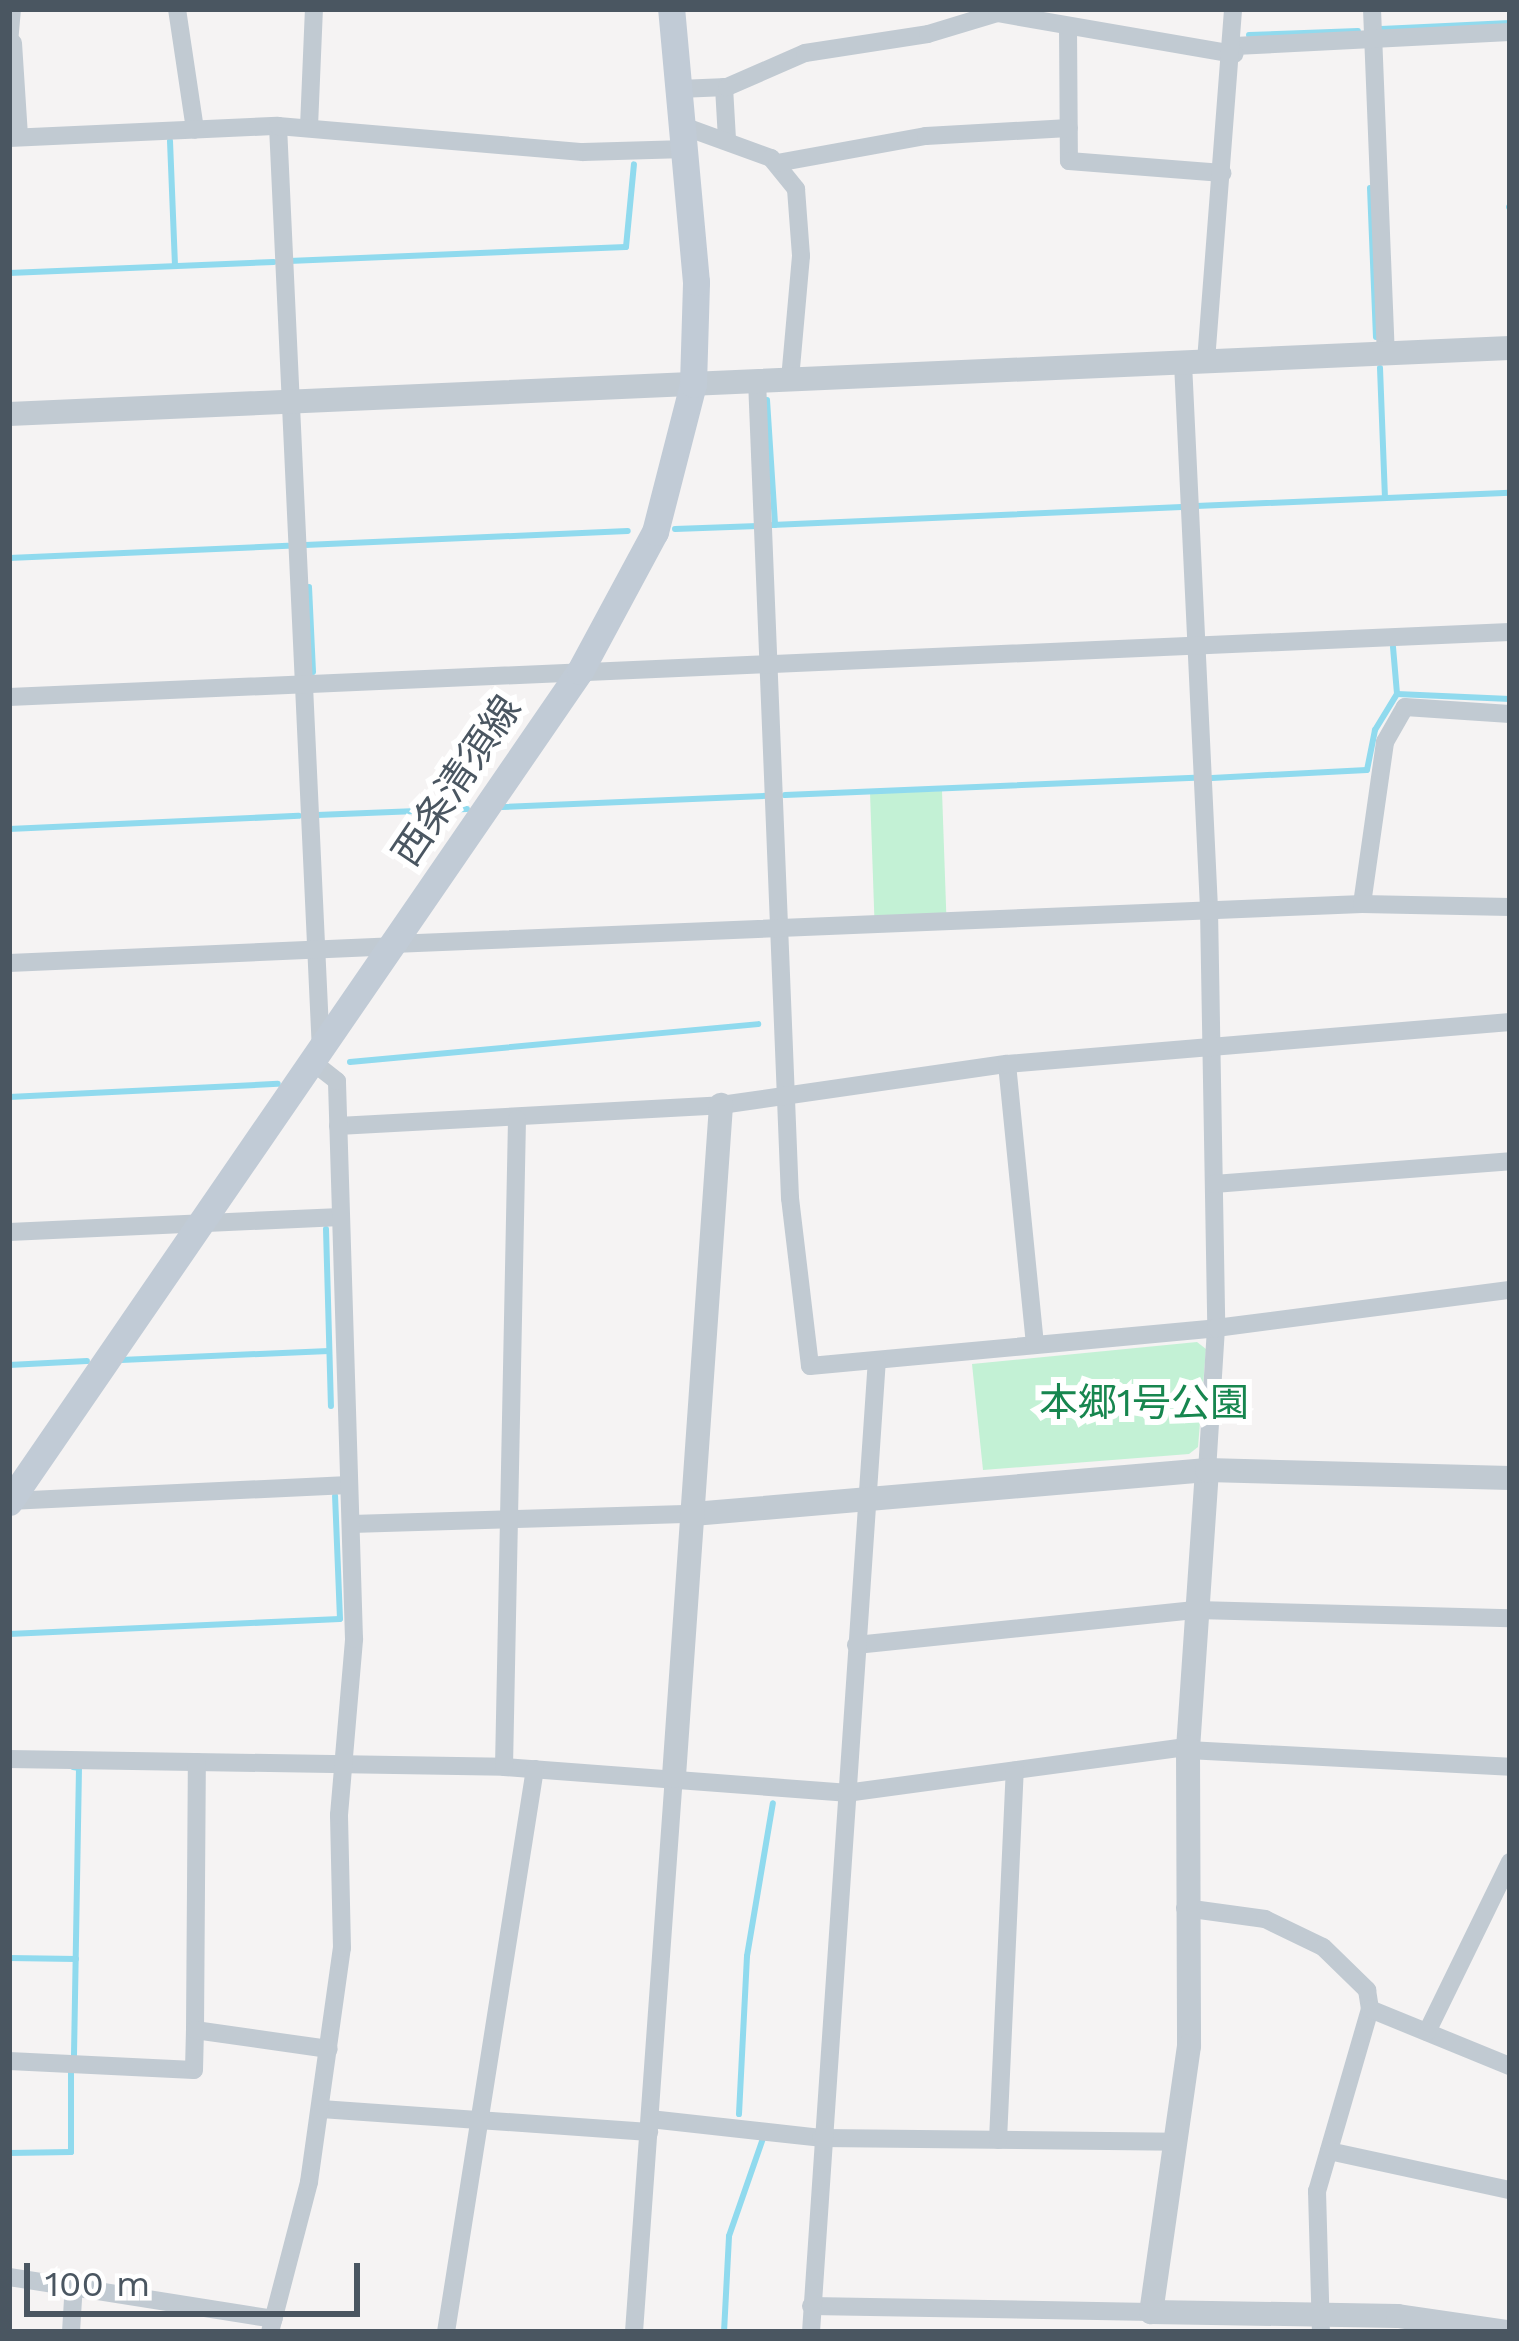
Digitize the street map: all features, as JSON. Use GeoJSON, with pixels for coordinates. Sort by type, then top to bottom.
{"type":"FeatureCollection","features":[{"type":"Feature","properties":{"kind":"main road","name":"西条清須線"},"geometry":{"type":"LineString","coordinates":[[9,1501],[580,671],[655,532],[693,384],[685,138],[671,9]]}},
{"type":"Feature","properties":{"kind":"street"},"geometry":{"type":"LineString","coordinates":[[11,9],[14,138],[278,126],[583,152],[685,138],[727,139],[777,163],[796,189],[802,231],[790,379]]}},
{"type":"Feature","properties":{"kind":"street"},"geometry":{"type":"LineString","coordinates":[[176,9],[195,130]]}},
{"type":"Feature","properties":{"kind":"street"},"geometry":{"type":"LineString","coordinates":[[309,127],[314,9]]}},
{"type":"Feature","properties":{"kind":"street"},"geometry":{"type":"LineString","coordinates":[[1151,2312],[1189,2046],[1185,1908],[1189,1748],[1216,1328],[1194,362],[1223,173],[1233,9]]}},
{"type":"Feature","properties":{"kind":"street"},"geometry":{"type":"LineString","coordinates":[[1372,9],[1386,354]]}},
{"type":"Feature","properties":{"kind":"street"},"geometry":{"type":"LineString","coordinates":[[679,89],[724,87],[805,52],[928,34],[996,11],[1057,19],[1068,28],[1234,50],[1510,32]]}},
{"type":"Feature","properties":{"kind":"street"},"geometry":{"type":"LineString","coordinates":[[1068,28],[1069,160],[1223,173]]}},
{"type":"Feature","properties":{"kind":"street"},"geometry":{"type":"LineString","coordinates":[[724,87],[727,139]]}},
{"type":"Feature","properties":{"kind":"street"},"geometry":{"type":"LineString","coordinates":[[9,2277],[74,2283],[272,2326],[321,2109],[342,1948],[343,1763],[354,1639],[337,1082],[317,1056],[278,126]]}},
{"type":"Feature","properties":{"kind":"street"},"geometry":{"type":"LineString","coordinates":[[777,163],[926,136],[1069,128]]}},
{"type":"Feature","properties":{"kind":"street"},"geometry":{"type":"LineString","coordinates":[[9,414],[1510,348]]}},
{"type":"Feature","properties":{"kind":"street"},"geometry":{"type":"LineString","coordinates":[[757,380],[785,928],[793,1237],[810,1366],[1216,1328],[1510,1289]]}},
{"type":"Feature","properties":{"kind":"street"},"geometry":{"type":"LineString","coordinates":[[9,697],[1510,632]]}},
{"type":"Feature","properties":{"kind":"street"},"geometry":{"type":"LineString","coordinates":[[1362,904],[1385,742],[1406,707],[1510,715]]}},
{"type":"Feature","properties":{"kind":"street"},"geometry":{"type":"LineString","coordinates":[[9,963],[1362,904],[1510,907]]}},
{"type":"Feature","properties":{"kind":"street"},"geometry":{"type":"LineString","coordinates":[[338,1126],[721,1105],[1007,1064],[1211,1043],[1510,1022]]}},
{"type":"Feature","properties":{"kind":"street"},"geometry":{"type":"LineString","coordinates":[[1007,1064],[1035,1345]]}},
{"type":"Feature","properties":{"kind":"street"},"geometry":{"type":"LineString","coordinates":[[634,2332],[721,1105]]}},
{"type":"Feature","properties":{"kind":"street"},"geometry":{"type":"LineString","coordinates":[[504,1767],[517,1119]]}},
{"type":"Feature","properties":{"kind":"street"},"geometry":{"type":"LineString","coordinates":[[1214,1184],[1510,1160]]}},
{"type":"Feature","properties":{"kind":"street"},"geometry":{"type":"LineString","coordinates":[[9,1232],[341,1217]]}},
{"type":"Feature","properties":{"kind":"street"},"geometry":{"type":"LineString","coordinates":[[812,2332],[821,2138],[877,1360]]}},
{"type":"Feature","properties":{"kind":"street"},"geometry":{"type":"LineString","coordinates":[[351,1524],[693,1514],[1207,1470],[1510,1478]]}},
{"type":"Feature","properties":{"kind":"street"},"geometry":{"type":"LineString","coordinates":[[9,1501],[350,1485]]}},
{"type":"Feature","properties":{"kind":"street"},"geometry":{"type":"LineString","coordinates":[[856,1645],[1197,1610],[1510,1618]]}},
{"type":"Feature","properties":{"kind":"street"},"geometry":{"type":"LineString","coordinates":[[9,1759],[536,1768],[846,1793],[1189,1748],[1510,1767]]}},
{"type":"Feature","properties":{"kind":"street"},"geometry":{"type":"LineString","coordinates":[[9,2061],[194,2070],[197,1762]]}},
{"type":"Feature","properties":{"kind":"street"},"geometry":{"type":"LineString","coordinates":[[446,2332],[536,1768]]}},
{"type":"Feature","properties":{"kind":"street"},"geometry":{"type":"LineString","coordinates":[[998,2140],[1016,1770]]}},
{"type":"Feature","properties":{"kind":"street"},"geometry":{"type":"LineString","coordinates":[[1427,2032],[1510,1862]]}},
{"type":"Feature","properties":{"kind":"street"},"geometry":{"type":"LineString","coordinates":[[1185,1908],[1265,1918],[1323,1947],[1367,1990],[1370,2009],[1317,2192],[1321,2323]]}},
{"type":"Feature","properties":{"kind":"street"},"geometry":{"type":"LineString","coordinates":[[1370,2009],[1510,2066]]}},
{"type":"Feature","properties":{"kind":"street"},"geometry":{"type":"LineString","coordinates":[[195,2030],[329,2049]]}},
{"type":"Feature","properties":{"kind":"street"},"geometry":{"type":"LineString","coordinates":[[321,2109],[821,2138],[1176,2142]]}},
{"type":"Feature","properties":{"kind":"street"},"geometry":{"type":"LineString","coordinates":[[1329,2152],[1510,2190]]}},
{"type":"Feature","properties":{"kind":"street"},"geometry":{"type":"LineString","coordinates":[[71,2332],[74,2283]]}},
{"type":"Feature","properties":{"kind":"street"},"geometry":{"type":"LineString","coordinates":[[811,2306],[1151,2312],[1508,2332]]}},
{"type":"Feature","properties":{"kind":"street"},"geometry":{"type":"LineString","coordinates":[[1061,2310],[1061,2332]]}},
{"type":"Feature","properties":{"kind":"green space"},"geometry":{"type":"Polygon","coordinates":[[[942,791],[946,916],[874,918],[870,794],[942,791]]]}},
{"type":"Feature","properties":{"kind":"green space","name":"本郷1号公園"},"geometry":{"type":"Polygon","coordinates":[[[1197,1342],[1206,1349],[1198,1447],[1189,1454],[983,1470],[972,1364],[1197,1342]]]}},
{"type":"Feature","properties":{"kind":"waterway"},"geometry":{"type":"LineString","coordinates":[[1381,29],[1510,23]]}},
{"type":"Feature","properties":{"kind":"waterway"},"geometry":{"type":"LineString","coordinates":[[1249,35],[1358,31]]}},
{"type":"Feature","properties":{"kind":"waterway"},"geometry":{"type":"LineString","coordinates":[[170,141],[175,266]]}},
{"type":"Feature","properties":{"kind":"waterway"},"geometry":{"type":"LineString","coordinates":[[289,261],[626,247],[634,164]]}},
{"type":"Feature","properties":{"kind":"waterway"},"geometry":{"type":"LineString","coordinates":[[1370,188],[1376,337]]}},
{"type":"Feature","properties":{"kind":"waterway"},"geometry":{"type":"LineString","coordinates":[[9,273],[274,262]]}},
{"type":"Feature","properties":{"kind":"waterway"},"geometry":{"type":"LineString","coordinates":[[1380,368],[1385,498]]}},
{"type":"Feature","properties":{"kind":"waterway"},"geometry":{"type":"LineString","coordinates":[[767,400],[775,525]]}},
{"type":"Feature","properties":{"kind":"waterway"},"geometry":{"type":"LineString","coordinates":[[1196,506],[1510,493]]}},
{"type":"Feature","properties":{"kind":"waterway"},"geometry":{"type":"LineString","coordinates":[[772,525],[1182,507]]}},
{"type":"Feature","properties":{"kind":"waterway"},"geometry":{"type":"LineString","coordinates":[[675,529],[758,526]]}},
{"type":"Feature","properties":{"kind":"waterway"},"geometry":{"type":"LineString","coordinates":[[305,545],[628,531]]}},
{"type":"Feature","properties":{"kind":"waterway"},"geometry":{"type":"LineString","coordinates":[[9,558],[288,546]]}},
{"type":"Feature","properties":{"kind":"waterway"},"geometry":{"type":"LineString","coordinates":[[309,587],[313,672]]}},
{"type":"Feature","properties":{"kind":"waterway"},"geometry":{"type":"LineString","coordinates":[[1393,647],[1397,694],[1510,699]]}},
{"type":"Feature","properties":{"kind":"waterway"},"geometry":{"type":"LineString","coordinates":[[1212,778],[1367,770],[1375,730],[1397,694]]}},
{"type":"Feature","properties":{"kind":"waterway"},"geometry":{"type":"LineString","coordinates":[[785,795],[1195,778]]}},
{"type":"Feature","properties":{"kind":"waterway"},"geometry":{"type":"LineString","coordinates":[[502,807],[768,796]]}},
{"type":"Feature","properties":{"kind":"waterway"},"geometry":{"type":"LineString","coordinates":[[317,815],[467,809]]}},
{"type":"Feature","properties":{"kind":"waterway"},"geometry":{"type":"LineString","coordinates":[[9,829],[299,816]]}},
{"type":"Feature","properties":{"kind":"waterway"},"geometry":{"type":"LineString","coordinates":[[350,1062],[758,1024]]}},
{"type":"Feature","properties":{"kind":"waterway"},"geometry":{"type":"LineString","coordinates":[[9,1097],[278,1084]]}},
{"type":"Feature","properties":{"kind":"waterway"},"geometry":{"type":"LineString","coordinates":[[326,1229],[331,1406]]}},
{"type":"Feature","properties":{"kind":"waterway"},"geometry":{"type":"LineString","coordinates":[[121,1360],[329,1351]]}},
{"type":"Feature","properties":{"kind":"waterway"},"geometry":{"type":"LineString","coordinates":[[9,1365],[87,1361]]}},
{"type":"Feature","properties":{"kind":"waterway"},"geometry":{"type":"LineString","coordinates":[[9,1634],[340,1619],[335,1496]]}},
{"type":"Feature","properties":{"kind":"waterway"},"geometry":{"type":"LineString","coordinates":[[73,1767],[79,1768],[74,2057]]}},
{"type":"Feature","properties":{"kind":"waterway"},"geometry":{"type":"LineString","coordinates":[[739,2114],[747,1956],[773,1803]]}},
{"type":"Feature","properties":{"kind":"waterway"},"geometry":{"type":"LineString","coordinates":[[9,1958],[76,1959]]}},
{"type":"Feature","properties":{"kind":"waterway"},"geometry":{"type":"LineString","coordinates":[[9,2153],[71,2152],[71,2069]]}},
{"type":"Feature","properties":{"kind":"waterway"},"geometry":{"type":"LineString","coordinates":[[724,2332],[729,2236],[762,2141]]}}]}
